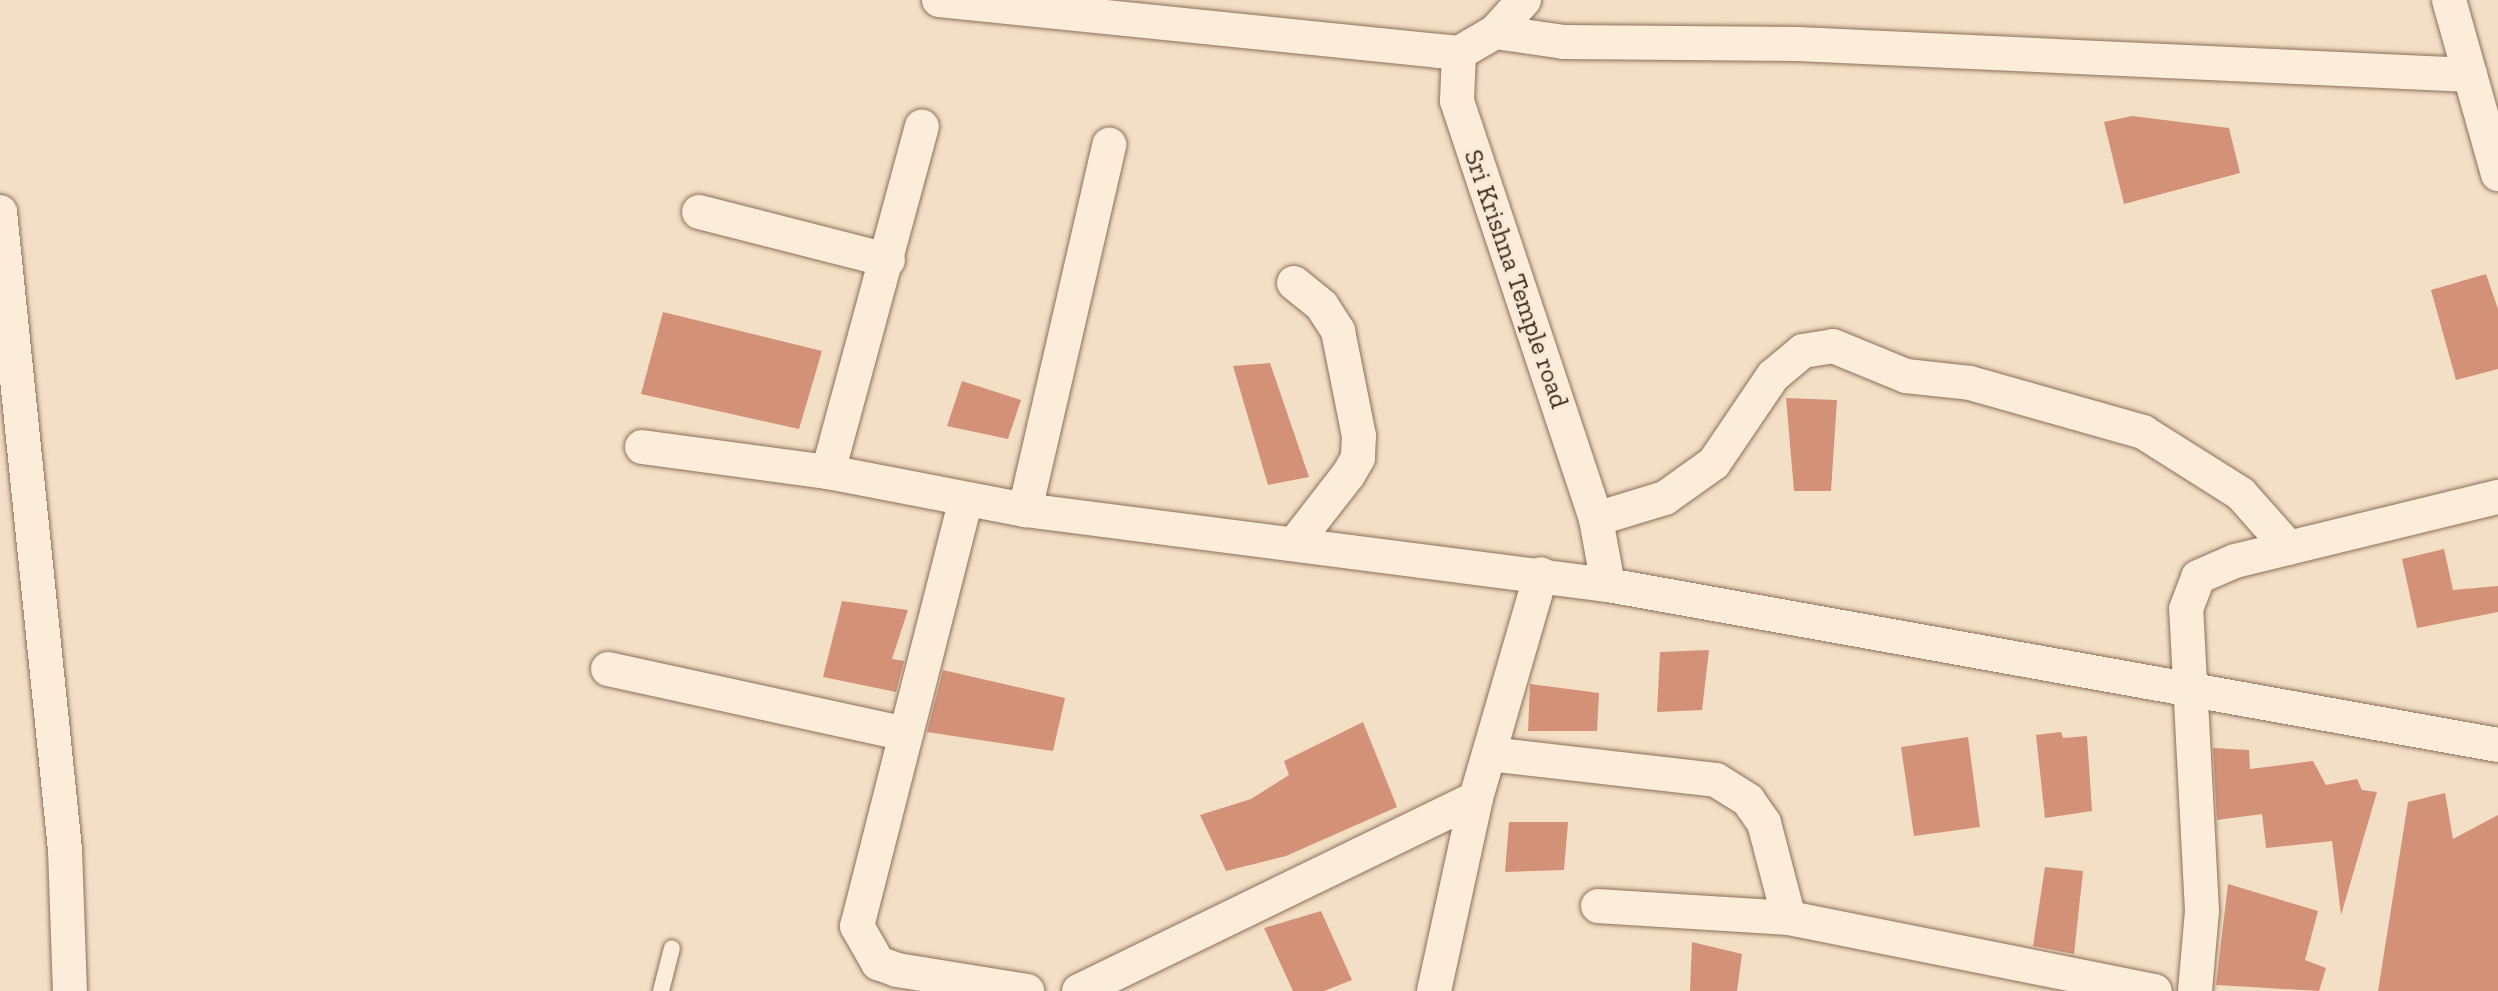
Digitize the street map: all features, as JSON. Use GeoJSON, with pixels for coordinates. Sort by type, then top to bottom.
{"type":"FeatureCollection","features":[{"type":"Feature","properties":{"kind":"street"},"geometry":{"type":"LineString","coordinates":[[939,0],[1459,53],[1495,32],[1524,0]]}},
{"type":"Feature","properties":{"kind":"street"},"geometry":{"type":"LineString","coordinates":[[2449,0],[2498,174]]}},
{"type":"Feature","properties":{"kind":"street"},"geometry":{"type":"LineString","coordinates":[[1495,32],[1564,42],[1798,44],[2470,75]]}},
{"type":"Feature","properties":{"kind":"street","name":"Sri Krishna Temple road"},"geometry":{"type":"LineString","coordinates":[[1459,53],[1457,101],[1596,519],[1608,585]]}},
{"type":"Feature","properties":{"kind":"street"},"geometry":{"type":"LineString","coordinates":[[828,472],[922,127]]}},
{"type":"Feature","properties":{"kind":"street"},"geometry":{"type":"LineString","coordinates":[[1025,510],[1109,145]]}},
{"type":"Feature","properties":{"kind":"street"},"geometry":{"type":"LineString","coordinates":[[0,212],[6,326],[65,850],[70,991]]}},
{"type":"Feature","properties":{"kind":"street"},"geometry":{"type":"LineString","coordinates":[[699,212],[888,260]]}},
{"type":"Feature","properties":{"kind":"street"},"geometry":{"type":"LineString","coordinates":[[1294,283],[1322,306],[1338,331],[1359,436],[1358,458],[1348,475],[1295,543]]}},
{"type":"Feature","properties":{"kind":"street"},"geometry":{"type":"LineString","coordinates":[[1596,519],[1665,498],[1714,463],[1773,376],[1803,351],[1833,346],[1906,376],[1970,383],[2143,432],[2241,494],[2289,548]]}},
{"type":"Feature","properties":{"kind":"street"},"geometry":{"type":"LineString","coordinates":[[642,447],[828,472],[1025,510],[1541,574],[2498,745]]}},
{"type":"Feature","properties":{"kind":"street"},"geometry":{"type":"LineString","coordinates":[[2195,991],[2202,911],[2193,692],[2186,609],[2198,577],[2289,548],[2498,497]]}},
{"type":"Feature","properties":{"kind":"street"},"geometry":{"type":"LineString","coordinates":[[966,499],[857,926],[866,949],[897,970],[1027,991]]}},
{"type":"Feature","properties":{"kind":"street"},"geometry":{"type":"LineString","coordinates":[[1434,991],[1476,798],[1541,574]]}},
{"type":"Feature","properties":{"kind":"street"},"geometry":{"type":"LineString","coordinates":[[608,669],[906,734]]}},
{"type":"Feature","properties":{"kind":"street"},"geometry":{"type":"LineString","coordinates":[[1489,754],[1716,780],[1748,800],[1764,823],[1789,918]]}},
{"type":"Feature","properties":{"kind":"street"},"geometry":{"type":"LineString","coordinates":[[1079,991],[1476,798]]}},
{"type":"Feature","properties":{"kind":"street"},"geometry":{"type":"LineString","coordinates":[[1598,906],[1789,918],[2155,991]]}},
{"type":"Feature","properties":{"kind":"lane"},"geometry":{"type":"LineString","coordinates":[[661,991],[672,948]]}},
{"type":"Feature","properties":{"kind":"building"},"geometry":{"type":"Polygon","coordinates":[[[2132,116],[2229,128],[2240,173],[2124,204],[2104,122],[2132,116]]]}},
{"type":"Feature","properties":{"kind":"building"},"geometry":{"type":"Polygon","coordinates":[[[2486,274],[2498,309],[2498,369],[2456,380],[2431,290],[2486,274]]]}},
{"type":"Feature","properties":{"kind":"building"},"geometry":{"type":"Polygon","coordinates":[[[663,312],[822,351],[799,429],[641,394],[663,312]]]}},
{"type":"Feature","properties":{"kind":"building"},"geometry":{"type":"Polygon","coordinates":[[[1270,363],[1309,477],[1268,485],[1233,366],[1270,363]]]}},
{"type":"Feature","properties":{"kind":"building"},"geometry":{"type":"Polygon","coordinates":[[[962,381],[1021,400],[1008,439],[947,426],[962,381]]]}},
{"type":"Feature","properties":{"kind":"building"},"geometry":{"type":"Polygon","coordinates":[[[1786,398],[1837,400],[1831,491],[1794,491],[1786,398]]]}},
{"type":"Feature","properties":{"kind":"building"},"geometry":{"type":"Polygon","coordinates":[[[2444,549],[2453,590],[2498,586],[2498,612],[2417,628],[2402,559],[2444,549]]]}},
{"type":"Feature","properties":{"kind":"building"},"geometry":{"type":"Polygon","coordinates":[[[842,601],[908,610],[892,659],[904,661],[896,692],[823,677],[842,601]]]}},
{"type":"Feature","properties":{"kind":"building"},"geometry":{"type":"Polygon","coordinates":[[[1709,650],[1702,710],[1657,712],[1660,652],[1709,650]]]}},
{"type":"Feature","properties":{"kind":"building"},"geometry":{"type":"Polygon","coordinates":[[[943,670],[1065,698],[1053,751],[927,732],[943,670]]]}},
{"type":"Feature","properties":{"kind":"building"},"geometry":{"type":"Polygon","coordinates":[[[1530,684],[1599,693],[1597,731],[1528,731],[1530,684]]]}},
{"type":"Feature","properties":{"kind":"building"},"geometry":{"type":"Polygon","coordinates":[[[1363,722],[1397,807],[1286,856],[1226,871],[1200,815],[1251,799],[1289,775],[1284,761],[1363,722]]]}},
{"type":"Feature","properties":{"kind":"building"},"geometry":{"type":"Polygon","coordinates":[[[2061,732],[2063,738],[2087,736],[2092,811],[2045,818],[2036,735],[2061,732]]]}},
{"type":"Feature","properties":{"kind":"building"},"geometry":{"type":"Polygon","coordinates":[[[1968,737],[1980,827],[1914,836],[1901,747],[1968,737]]]}},
{"type":"Feature","properties":{"kind":"building"},"geometry":{"type":"Polygon","coordinates":[[[2213,748],[2249,750],[2250,769],[2313,761],[2326,785],[2357,779],[2362,790],[2377,792],[2341,915],[2332,841],[2266,848],[2262,814],[2217,820],[2213,748]]]}},
{"type":"Feature","properties":{"kind":"building"},"geometry":{"type":"Polygon","coordinates":[[[2445,793],[2453,839],[2498,815],[2498,991],[2378,991],[2408,802],[2445,793]]]}},
{"type":"Feature","properties":{"kind":"building"},"geometry":{"type":"Polygon","coordinates":[[[1509,822],[1568,822],[1564,870],[1505,872],[1509,822]]]}},
{"type":"Feature","properties":{"kind":"building"},"geometry":{"type":"Polygon","coordinates":[[[2045,867],[2083,871],[2074,954],[2033,946],[2045,867]]]}},
{"type":"Feature","properties":{"kind":"building"},"geometry":{"type":"Polygon","coordinates":[[[2228,884],[2318,911],[2305,960],[2326,968],[2319,991],[2216,985],[2228,884]]]}},
{"type":"Feature","properties":{"kind":"building"},"geometry":{"type":"Polygon","coordinates":[[[1321,911],[1352,980],[1324,991],[1293,991],[1264,928],[1321,911]]]}},
{"type":"Feature","properties":{"kind":"building"},"geometry":{"type":"Polygon","coordinates":[[[1692,942],[1742,954],[1737,991],[1690,991],[1692,942]]]}}]}
